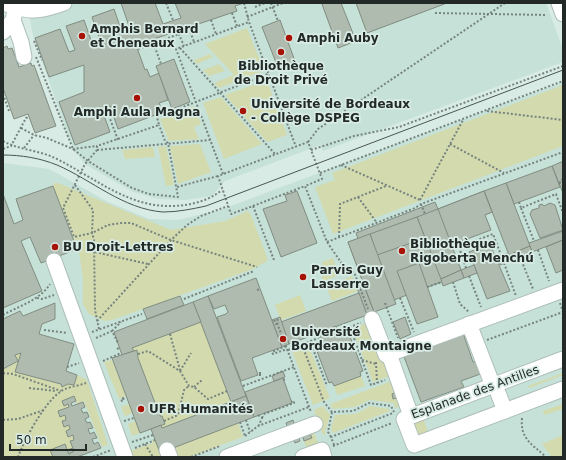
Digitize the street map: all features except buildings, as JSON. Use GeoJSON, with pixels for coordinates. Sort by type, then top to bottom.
{"type":"FeatureCollection","features":[{"type":"Feature","properties":{"kind":"street"},"geometry":{"type":"LineString","coordinates":[[11,10],[42,10],[64,3]]}},
{"type":"Feature","properties":{"kind":"street"},"geometry":{"type":"LineString","coordinates":[[559,3],[563,14]]}},
{"type":"Feature","properties":{"kind":"street"},"geometry":{"type":"LineString","coordinates":[[3,32],[11,10]]}},
{"type":"Feature","properties":{"kind":"street"},"geometry":{"type":"LineString","coordinates":[[11,10],[30,57]]}},
{"type":"Feature","properties":{"kind":"street"},"geometry":{"type":"LineString","coordinates":[[56,266],[64,290],[87,338],[97,380],[127,449]]}},
{"type":"Feature","properties":{"kind":"street"},"geometry":{"type":"LineString","coordinates":[[376,311],[386,355],[392,355],[418,343],[563,290]]}},
{"type":"Feature","properties":{"kind":"street"},"geometry":{"type":"LineString","coordinates":[[474,322],[477,344],[505,411]]}},
{"type":"Feature","properties":{"kind":"street"},"geometry":{"type":"LineString","coordinates":[[392,355],[405,414]]}},
{"type":"Feature","properties":{"kind":"street","name":"Esplanade des Antilles"},"geometry":{"type":"LineString","coordinates":[[563,359],[494,385],[405,414],[416,451],[505,411],[563,389]]}},
{"type":"Feature","properties":{"kind":"street"},"geometry":{"type":"LineString","coordinates":[[226,450],[315,424]]}},
{"type":"Feature","properties":{"kind":"path"},"geometry":{"type":"LineString","coordinates":[[166,3],[173,20]]}},
{"type":"Feature","properties":{"kind":"path"},"geometry":{"type":"LineString","coordinates":[[244,3],[247,17],[296,147]]}},
{"type":"Feature","properties":{"kind":"path"},"geometry":{"type":"LineString","coordinates":[[255,7],[265,3]]}},
{"type":"Feature","properties":{"kind":"path"},"geometry":{"type":"LineString","coordinates":[[271,3],[278,21]]}},
{"type":"Feature","properties":{"kind":"path"},"geometry":{"type":"LineString","coordinates":[[247,17],[283,3]]}},
{"type":"Feature","properties":{"kind":"path"},"geometry":{"type":"LineString","coordinates":[[177,187],[218,176],[308,142],[318,129],[505,3]]}},
{"type":"Feature","properties":{"kind":"path"},"geometry":{"type":"LineString","coordinates":[[232,13],[237,26]]}},
{"type":"Feature","properties":{"kind":"path"},"geometry":{"type":"LineString","coordinates":[[435,13],[547,15]]}},
{"type":"Feature","properties":{"kind":"path"},"geometry":{"type":"LineString","coordinates":[[211,20],[216,34]]}},
{"type":"Feature","properties":{"kind":"path"},"geometry":{"type":"LineString","coordinates":[[223,174],[176,49],[249,22]]}},
{"type":"Feature","properties":{"kind":"path"},"geometry":{"type":"LineString","coordinates":[[189,28],[194,42]]}},
{"type":"Feature","properties":{"kind":"path"},"geometry":{"type":"LineString","coordinates":[[177,30],[184,46]]}},
{"type":"Feature","properties":{"kind":"path"},"geometry":{"type":"LineString","coordinates":[[138,49],[178,34]]}},
{"type":"Feature","properties":{"kind":"path"},"geometry":{"type":"LineString","coordinates":[[33,36],[42,60]]}},
{"type":"Feature","properties":{"kind":"path"},"geometry":{"type":"LineString","coordinates":[[152,39],[161,64]]}},
{"type":"Feature","properties":{"kind":"path"},"geometry":{"type":"LineString","coordinates":[[180,48],[275,154]]}},
{"type":"Feature","properties":{"kind":"path"},"geometry":{"type":"LineString","coordinates":[[30,57],[73,149]]}},
{"type":"Feature","properties":{"kind":"path"},"geometry":{"type":"LineString","coordinates":[[311,150],[354,136],[399,128],[563,66]]}},
{"type":"Feature","properties":{"kind":"path"},"geometry":{"type":"LineString","coordinates":[[21,128],[34,135],[47,138],[73,149],[88,161],[132,188],[149,194],[178,197],[168,143],[165,141],[157,117],[268,74]]}},
{"type":"Feature","properties":{"kind":"path"},"geometry":{"type":"LineString","coordinates":[[320,173],[563,81]]}},
{"type":"Feature","properties":{"kind":"path"},"geometry":{"type":"LineString","coordinates":[[3,94],[9,111]]}},
{"type":"Feature","properties":{"kind":"path"},"geometry":{"type":"LineString","coordinates":[[106,108],[118,140]]}},
{"type":"Feature","properties":{"kind":"path"},"geometry":{"type":"LineString","coordinates":[[485,111],[563,120]]}},
{"type":"Feature","properties":{"kind":"path"},"geometry":{"type":"LineString","coordinates":[[11,146],[26,118],[29,117]]}},
{"type":"Feature","properties":{"kind":"path"},"geometry":{"type":"LineString","coordinates":[[420,200],[463,119]]}},
{"type":"Feature","properties":{"kind":"path"},"geometry":{"type":"LineString","coordinates":[[73,149],[97,146],[160,125]]}},
{"type":"Feature","properties":{"kind":"path"},"geometry":{"type":"LineString","coordinates":[[24,148],[34,135]]}},
{"type":"Feature","properties":{"kind":"path"},"geometry":{"type":"LineString","coordinates":[[97,150],[210,140]]}},
{"type":"Feature","properties":{"kind":"path"},"geometry":{"type":"LineString","coordinates":[[3,141],[11,146]]}},
{"type":"Feature","properties":{"kind":"path"},"geometry":{"type":"LineString","coordinates":[[218,176],[231,214],[253,206],[322,179],[308,142]]}},
{"type":"Feature","properties":{"kind":"path"},"geometry":{"type":"LineString","coordinates":[[450,144],[504,173]]}},
{"type":"Feature","properties":{"kind":"path"},"geometry":{"type":"LineString","coordinates":[[3,148],[11,146],[39,151],[55,158],[128,198],[147,204],[165,206],[193,204],[211,199],[222,190]]}},
{"type":"Feature","properties":{"kind":"path"},"geometry":{"type":"LineString","coordinates":[[97,146],[97,150],[81,172],[63,208],[74,237],[92,233],[108,225],[131,223],[171,240],[257,267]]}},
{"type":"Feature","properties":{"kind":"path"},"geometry":{"type":"LineString","coordinates":[[327,242],[414,208],[425,202],[563,152]]}},
{"type":"Feature","properties":{"kind":"path"},"geometry":{"type":"LineString","coordinates":[[341,165],[425,202]]}},
{"type":"Feature","properties":{"kind":"path"},"geometry":{"type":"LineString","coordinates":[[75,185],[93,210],[92,233],[95,252],[98,329],[142,314]]}},
{"type":"Feature","properties":{"kind":"path"},"geometry":{"type":"LineString","coordinates":[[305,186],[327,242],[347,272],[354,272],[376,311],[392,355],[362,360]]}},
{"type":"Feature","properties":{"kind":"path"},"geometry":{"type":"LineString","coordinates":[[339,237],[340,204],[387,186]]}},
{"type":"Feature","properties":{"kind":"path"},"geometry":{"type":"LineString","coordinates":[[522,208],[556,194],[563,213]]}},
{"type":"Feature","properties":{"kind":"path"},"geometry":{"type":"LineString","coordinates":[[358,197],[377,223]]}},
{"type":"Feature","properties":{"kind":"path"},"geometry":{"type":"LineString","coordinates":[[519,202],[534,241]]}},
{"type":"Feature","properties":{"kind":"path"},"geometry":{"type":"LineString","coordinates":[[421,204],[425,214]]}},
{"type":"Feature","properties":{"kind":"path"},"geometry":{"type":"LineString","coordinates":[[97,321],[171,240],[187,225],[201,216],[228,206]]}},
{"type":"Feature","properties":{"kind":"path"},"geometry":{"type":"LineString","coordinates":[[253,206],[274,260]]}},
{"type":"Feature","properties":{"kind":"path"},"geometry":{"type":"LineString","coordinates":[[466,268],[459,247],[493,234],[501,256]]}},
{"type":"Feature","properties":{"kind":"path"},"geometry":{"type":"LineString","coordinates":[[538,250],[549,281]]}},
{"type":"Feature","properties":{"kind":"path"},"geometry":{"type":"LineString","coordinates":[[95,252],[149,264]]}},
{"type":"Feature","properties":{"kind":"path"},"geometry":{"type":"LineString","coordinates":[[520,257],[537,300]]}},
{"type":"Feature","properties":{"kind":"path"},"geometry":{"type":"LineString","coordinates":[[504,263],[520,306]]}},
{"type":"Feature","properties":{"kind":"path"},"geometry":{"type":"LineString","coordinates":[[3,315],[45,292],[56,266]]}},
{"type":"Feature","properties":{"kind":"path"},"geometry":{"type":"LineString","coordinates":[[184,299],[254,271]]}},
{"type":"Feature","properties":{"kind":"path"},"geometry":{"type":"LineString","coordinates":[[469,276],[477,297]]}},
{"type":"Feature","properties":{"kind":"path"},"geometry":{"type":"LineString","coordinates":[[427,287],[442,282]]}},
{"type":"Feature","properties":{"kind":"path"},"geometry":{"type":"LineString","coordinates":[[453,282],[460,304],[474,322]]}},
{"type":"Feature","properties":{"kind":"path"},"geometry":{"type":"LineString","coordinates":[[36,298],[42,299],[64,290]]}},
{"type":"Feature","properties":{"kind":"path"},"geometry":{"type":"LineString","coordinates":[[400,298],[418,343]]}},
{"type":"Feature","properties":{"kind":"path"},"geometry":{"type":"LineString","coordinates":[[338,331],[350,327],[376,311]]}},
{"type":"Feature","properties":{"kind":"path"},"geometry":{"type":"LineString","coordinates":[[477,344],[563,312]]}},
{"type":"Feature","properties":{"kind":"path"},"geometry":{"type":"LineString","coordinates":[[276,319],[315,424]]}},
{"type":"Feature","properties":{"kind":"path"},"geometry":{"type":"LineString","coordinates":[[44,330],[87,338],[96,337],[111,332],[123,321]]}},
{"type":"Feature","properties":{"kind":"path"},"geometry":{"type":"LineString","coordinates":[[108,326],[118,343]]}},
{"type":"Feature","properties":{"kind":"path"},"geometry":{"type":"LineString","coordinates":[[350,327],[371,385]]}},
{"type":"Feature","properties":{"kind":"path"},"geometry":{"type":"LineString","coordinates":[[170,334],[180,371],[189,386],[194,387],[208,399],[227,391]]}},
{"type":"Feature","properties":{"kind":"path"},"geometry":{"type":"LineString","coordinates":[[287,348],[273,354],[272,352],[287,348],[302,345],[321,337]]}},
{"type":"Feature","properties":{"kind":"path"},"geometry":{"type":"LineString","coordinates":[[310,342],[327,386]]}},
{"type":"Feature","properties":{"kind":"path"},"geometry":{"type":"LineString","coordinates":[[302,345],[324,402],[332,412],[328,432],[331,437]]}},
{"type":"Feature","properties":{"kind":"path"},"geometry":{"type":"LineString","coordinates":[[138,354],[148,351],[180,371]]}},
{"type":"Feature","properties":{"kind":"path"},"geometry":{"type":"LineString","coordinates":[[103,361],[121,353]]}},
{"type":"Feature","properties":{"kind":"path"},"geometry":{"type":"LineString","coordinates":[[180,371],[191,353]]}},
{"type":"Feature","properties":{"kind":"path"},"geometry":{"type":"LineString","coordinates":[[67,367],[77,364]]}},
{"type":"Feature","properties":{"kind":"path"},"geometry":{"type":"LineString","coordinates":[[243,386],[294,367]]}},
{"type":"Feature","properties":{"kind":"path"},"geometry":{"type":"LineString","coordinates":[[3,373],[13,374],[61,391]]}},
{"type":"Feature","properties":{"kind":"path"},"geometry":{"type":"LineString","coordinates":[[29,388],[61,391],[97,380]]}},
{"type":"Feature","properties":{"kind":"path"},"geometry":{"type":"LineString","coordinates":[[194,387],[202,380]]}},
{"type":"Feature","properties":{"kind":"path"},"geometry":{"type":"LineString","coordinates":[[164,421],[178,415],[184,390],[189,386]]}},
{"type":"Feature","properties":{"kind":"path"},"geometry":{"type":"LineString","coordinates":[[18,457],[22,445],[44,410],[52,399],[61,391]]}},
{"type":"Feature","properties":{"kind":"path"},"geometry":{"type":"LineString","coordinates":[[120,401],[122,398],[126,399]]}},
{"type":"Feature","properties":{"kind":"path"},"geometry":{"type":"LineString","coordinates":[[252,443],[264,414],[294,403],[294,401],[291,402]]}},
{"type":"Feature","properties":{"kind":"path"},"geometry":{"type":"LineString","coordinates":[[332,412],[353,411],[369,403],[391,406],[405,414]]}},
{"type":"Feature","properties":{"kind":"path"},"geometry":{"type":"LineString","coordinates":[[258,426],[309,407]]}},
{"type":"Feature","properties":{"kind":"path"},"geometry":{"type":"LineString","coordinates":[[3,420],[18,419],[44,410]]}},
{"type":"Feature","properties":{"kind":"path"},"geometry":{"type":"LineString","coordinates":[[318,453],[331,437],[405,414]]}},
{"type":"Feature","properties":{"kind":"path"},"geometry":{"type":"LineString","coordinates":[[318,453],[405,414]]}},
{"type":"Feature","properties":{"kind":"path"},"geometry":{"type":"LineString","coordinates":[[258,416],[262,418]]}},
{"type":"Feature","properties":{"kind":"path"},"geometry":{"type":"LineString","coordinates":[[522,417],[521,428],[524,438],[546,457]]}},
{"type":"Feature","properties":{"kind":"path"},"geometry":{"type":"LineString","coordinates":[[246,420],[252,443]]}},
{"type":"Feature","properties":{"kind":"path"},"geometry":{"type":"LineString","coordinates":[[240,422],[252,443]]}},
{"type":"Feature","properties":{"kind":"path"},"geometry":{"type":"LineString","coordinates":[[127,449],[153,435]]}},
{"type":"Feature","properties":{"kind":"path"},"geometry":{"type":"LineString","coordinates":[[239,439],[252,443]]}},
{"type":"Feature","properties":{"kind":"path"},"geometry":{"type":"LineString","coordinates":[[93,457],[127,449],[155,440]]}},
{"type":"Feature","properties":{"kind":"path"},"geometry":{"type":"LineString","coordinates":[[145,444],[153,457]]}},
{"type":"Feature","properties":{"kind":"path"},"geometry":{"type":"LineString","coordinates":[[191,457],[226,450]]}},
{"type":"Feature","properties":{"kind":"shaded area","name":"Université de Bordeaux - Collège DSPEG"},"geometry":{"type":"Polygon","coordinates":[[[27,3],[546,3],[563,49],[563,62],[323,151],[320,145],[225,181],[212,196],[185,200],[159,199],[133,192],[85,164],[73,149],[33,36],[27,3]]]}},
{"type":"Feature","properties":{"kind":"shaded area","name":"Université Bordeaux Montaigne"},"geometry":{"type":"Polygon","coordinates":[[[563,82],[563,457],[3,457],[3,163],[49,169],[108,202],[149,219],[178,220],[220,210],[563,82]]]}},
{"type":"Feature","properties":{"kind":"green space"},"geometry":{"type":"Polygon","coordinates":[[[247,28],[264,71],[219,88],[214,83],[234,75],[205,44],[247,28]]]}},
{"type":"Feature","properties":{"kind":"green space"},"geometry":{"type":"Polygon","coordinates":[[[210,54],[213,57],[197,64],[194,60],[210,54]]]}},
{"type":"Feature","properties":{"kind":"green space"},"geometry":{"type":"Polygon","coordinates":[[[219,64],[225,71],[209,76],[203,70],[219,64]]]}},
{"type":"Feature","properties":{"kind":"green space"},"geometry":{"type":"Polygon","coordinates":[[[267,80],[287,135],[267,142],[225,95],[267,80]]]}},
{"type":"Feature","properties":{"kind":"green space"},"geometry":{"type":"Polygon","coordinates":[[[563,85],[563,146],[333,234],[315,187],[335,180],[332,173],[563,85]]]}},
{"type":"Feature","properties":{"kind":"green space"},"geometry":{"type":"Polygon","coordinates":[[[221,97],[262,144],[224,159],[203,103],[221,97]]]}},
{"type":"Feature","properties":{"kind":"green space"},"geometry":{"type":"Polygon","coordinates":[[[194,106],[201,124],[194,127],[199,139],[169,141],[160,119],[194,106]]]}},
{"type":"Feature","properties":{"kind":"green space"},"geometry":{"type":"Polygon","coordinates":[[[200,144],[211,172],[178,184],[170,146],[200,144]]]}},
{"type":"Feature","properties":{"kind":"green space"},"geometry":{"type":"Polygon","coordinates":[[[166,146],[174,185],[166,186],[158,147],[166,146]]]}},
{"type":"Feature","properties":{"kind":"green space"},"geometry":{"type":"Polygon","coordinates":[[[153,147],[155,157],[125,159],[122,150],[153,147]]]}},
{"type":"Feature","properties":{"kind":"green space"},"geometry":{"type":"Polygon","coordinates":[[[54,183],[58,183],[171,230],[225,221],[248,211],[251,215],[267,257],[267,261],[253,269],[112,320],[104,321],[89,314],[83,304],[83,280],[79,251],[53,186],[54,183]]]}},
{"type":"Feature","properties":{"kind":"green space"},"geometry":{"type":"Polygon","coordinates":[[[333,258],[339,275],[322,282],[322,262],[333,258]]]}},
{"type":"Feature","properties":{"kind":"green space"},"geometry":{"type":"Polygon","coordinates":[[[352,276],[358,291],[332,301],[326,286],[352,276]]]}},
{"type":"Feature","properties":{"kind":"green space"},"geometry":{"type":"Polygon","coordinates":[[[300,295],[306,311],[281,320],[275,305],[300,295]]]}},
{"type":"Feature","properties":{"kind":"green space"},"geometry":{"type":"Polygon","coordinates":[[[201,322],[231,402],[162,428],[161,425],[165,423],[162,416],[160,416],[138,358],[137,350],[134,351],[132,348],[201,322]]]}},
{"type":"Feature","properties":{"kind":"green space"},"geometry":{"type":"Polygon","coordinates":[[[369,322],[390,376],[373,382],[352,328],[369,322]]]}},
{"type":"Feature","properties":{"kind":"green space"},"geometry":{"type":"Polygon","coordinates":[[[308,345],[330,398],[313,405],[292,351],[308,345]]]}},
{"type":"Feature","properties":{"kind":"green space"},"geometry":{"type":"Polygon","coordinates":[[[21,353],[63,387],[68,384],[74,385],[77,375],[87,380],[108,445],[102,447],[84,401],[77,404],[73,397],[62,401],[64,406],[68,404],[69,407],[58,411],[60,417],[65,415],[66,420],[62,421],[64,427],[69,425],[70,429],[66,431],[68,437],[73,435],[74,440],[70,441],[73,448],[67,450],[65,445],[50,450],[53,457],[3,457],[3,369],[18,361],[15,355],[21,353]]]}},
{"type":"Feature","properties":{"kind":"green space"},"geometry":{"type":"Polygon","coordinates":[[[112,360],[126,396],[119,399],[104,362],[112,360]]]}},
{"type":"Feature","properties":{"kind":"green space"},"geometry":{"type":"Polygon","coordinates":[[[563,373],[563,375],[529,388],[528,386],[563,373]]]}},
{"type":"Feature","properties":{"kind":"green space"},"geometry":{"type":"Polygon","coordinates":[[[361,376],[365,386],[337,395],[334,386],[361,376]]]}},
{"type":"Feature","properties":{"kind":"green space"},"geometry":{"type":"Polygon","coordinates":[[[392,381],[402,406],[395,408],[394,403],[369,400],[355,407],[333,409],[330,404],[392,381]]]}},
{"type":"Feature","properties":{"kind":"green space"},"geometry":{"type":"Polygon","coordinates":[[[129,404],[133,413],[125,416],[121,407],[129,404]]]}},
{"type":"Feature","properties":{"kind":"green space"},"geometry":{"type":"Polygon","coordinates":[[[563,404],[563,409],[544,415],[543,411],[563,404]]]}},
{"type":"Feature","properties":{"kind":"green space"},"geometry":{"type":"Polygon","coordinates":[[[323,406],[330,415],[325,432],[326,435],[323,435],[314,410],[323,406]]]}},
{"type":"Feature","properties":{"kind":"green space"},"geometry":{"type":"Polygon","coordinates":[[[370,406],[389,409],[390,411],[333,433],[331,429],[335,415],[356,414],[370,406]]]}},
{"type":"Feature","properties":{"kind":"green space"},"geometry":{"type":"Polygon","coordinates":[[[422,415],[430,437],[417,438],[411,424],[422,415]]]}},
{"type":"Feature","properties":{"kind":"green space"},"geometry":{"type":"Polygon","coordinates":[[[136,421],[140,433],[132,436],[128,424],[136,421]]]}},
{"type":"Feature","properties":{"kind":"green space"},"geometry":{"type":"Polygon","coordinates":[[[238,423],[243,437],[189,457],[173,457],[170,449],[238,423]]]}},
{"type":"Feature","properties":{"kind":"green space"},"geometry":{"type":"Polygon","coordinates":[[[313,430],[318,443],[306,447],[304,441],[312,438],[309,431],[313,430]]]}},
{"type":"Feature","properties":{"kind":"green space"},"geometry":{"type":"Polygon","coordinates":[[[563,435],[563,457],[552,457],[542,444],[563,435]]]}},
{"type":"Feature","properties":{"kind":"green space"},"geometry":{"type":"Polygon","coordinates":[[[155,439],[160,453],[167,457],[130,457],[130,451],[153,443],[152,440],[155,439]]]}},
{"type":"Feature","properties":{"kind":"tram line"},"geometry":{"type":"LineString","coordinates":[[3,155],[30,157],[57,165],[134,206],[163,212],[185,210],[206,206],[563,70]]}},
{"type":"Feature","properties":{"kind":"place","name":"Amphis Bernard et Cheneaux"},"geometry":{"type":"Point","coordinates":[82,36]}},
{"type":"Feature","properties":{"kind":"place","name":"Amphi Auby"},"geometry":{"type":"Point","coordinates":[289,38]}},
{"type":"Feature","properties":{"kind":"place","name":"Bibliothèque de Droit Privé"},"geometry":{"type":"Point","coordinates":[281,52]}},
{"type":"Feature","properties":{"kind":"place","name":"Amphi Aula Magna"},"geometry":{"type":"Point","coordinates":[137,98]}},
{"type":"Feature","properties":{"kind":"place","name":"Université de Bordeaux - Collège DSPEG"},"geometry":{"type":"Point","coordinates":[243,111]}},
{"type":"Feature","properties":{"kind":"place","name":"BU Droit-Lettres"},"geometry":{"type":"Point","coordinates":[55,247]}},
{"type":"Feature","properties":{"kind":"place","name":"Bibliothèque Rigoberta Menchú"},"geometry":{"type":"Point","coordinates":[402,251]}},
{"type":"Feature","properties":{"kind":"place","name":"Parvis Guy Lasserre"},"geometry":{"type":"Point","coordinates":[303,277]}},
{"type":"Feature","properties":{"kind":"place","name":"Université Bordeaux Montaigne"},"geometry":{"type":"Point","coordinates":[283,339]}},
{"type":"Feature","properties":{"kind":"place","name":"UFR Humanités"},"geometry":{"type":"Point","coordinates":[141,409]}}]}
